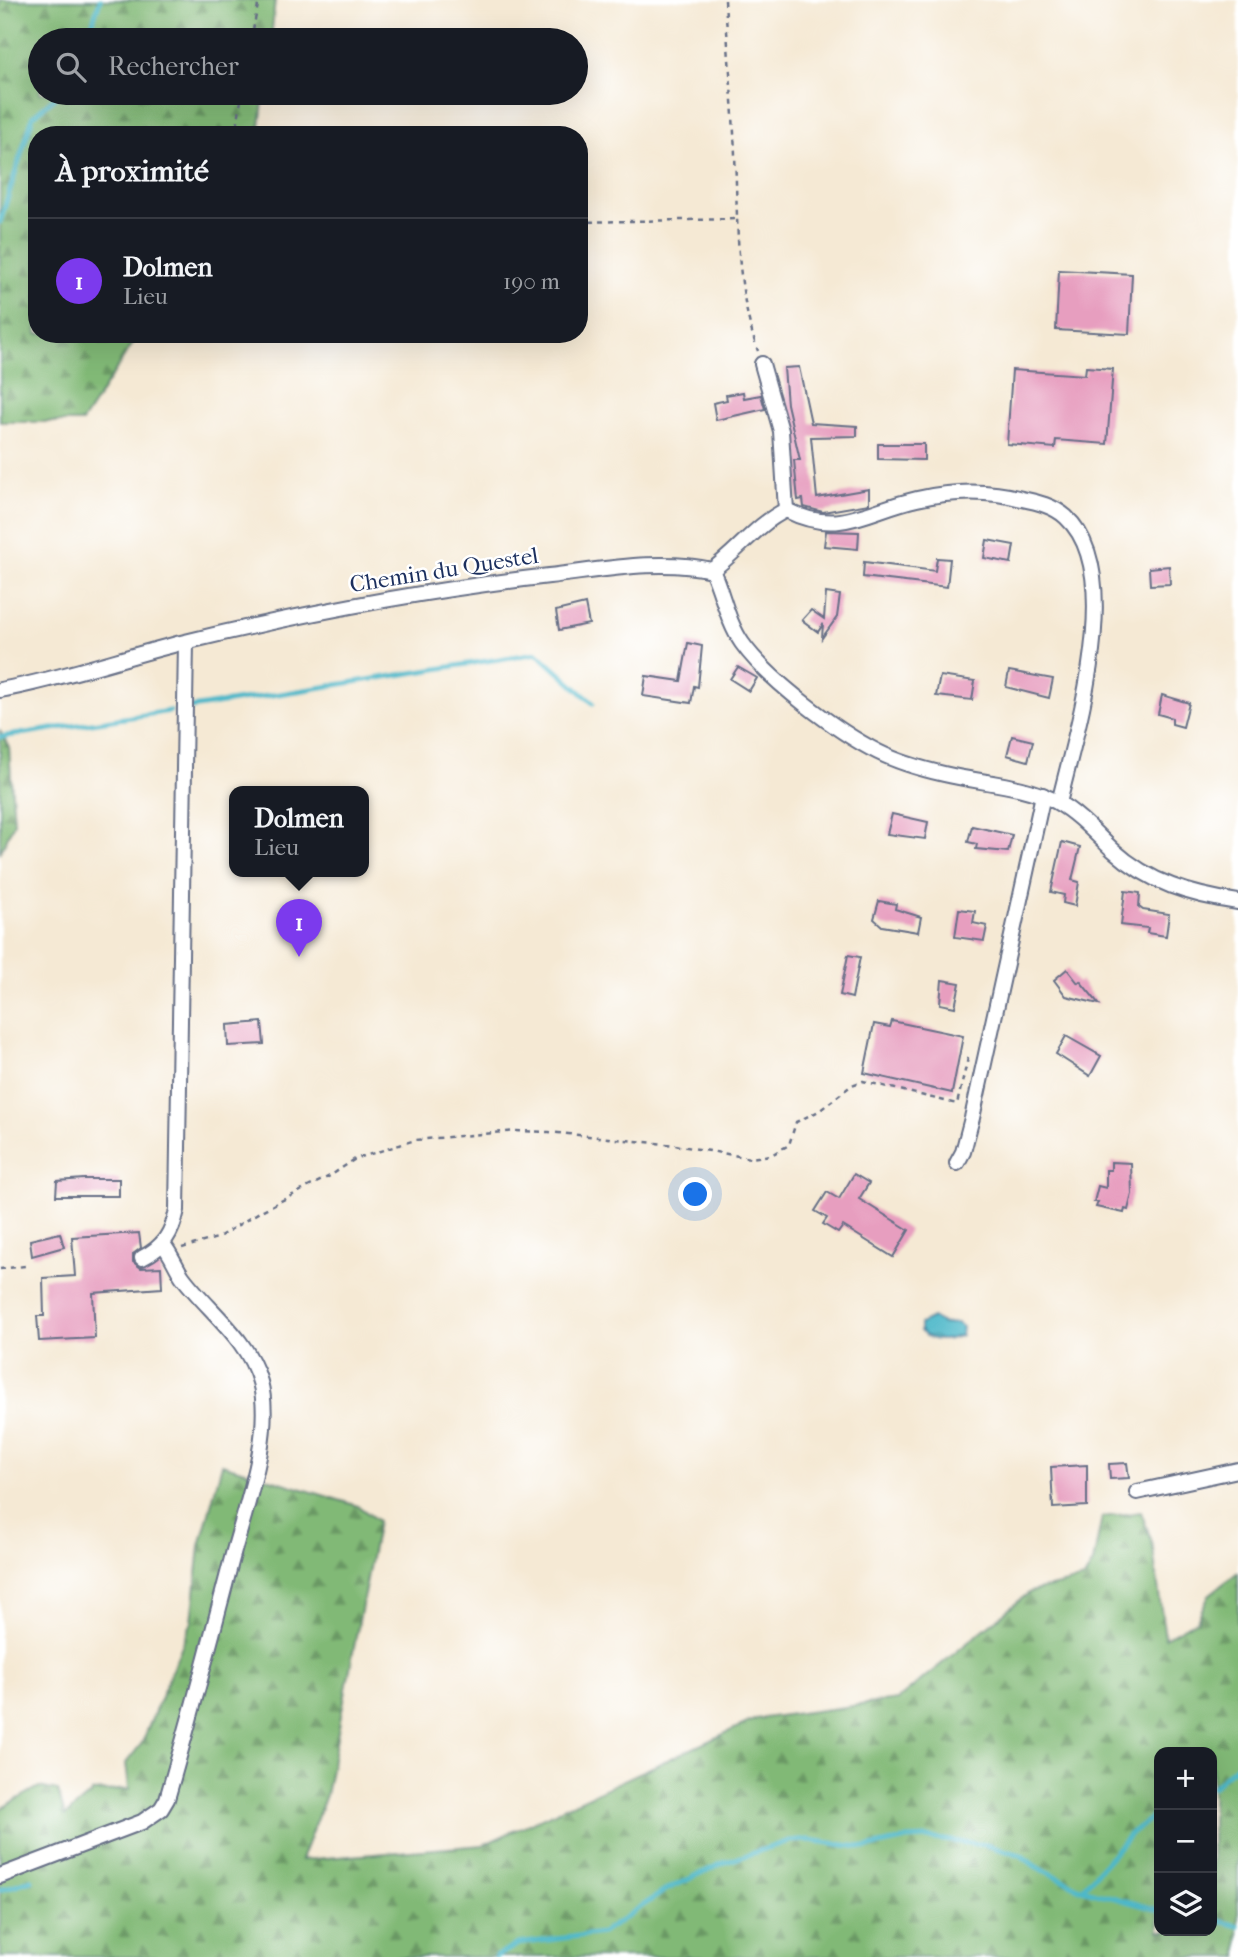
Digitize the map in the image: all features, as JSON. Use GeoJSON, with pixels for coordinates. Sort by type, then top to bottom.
{"type":"FeatureCollection","features":[{"type":"Feature","properties":{"kind":"street"},"geometry":{"type":"LineString","coordinates":[[762,364],[781,431],[786,510]]}},
{"type":"Feature","properties":{"kind":"street"},"geometry":{"type":"LineString","coordinates":[[786,510],[809,520],[834,523],[856,521],[914,499],[982,493],[1027,500],[1066,517],[1084,546],[1092,574],[1095,624],[1088,677],[1059,803]]}},
{"type":"Feature","properties":{"kind":"street"},"geometry":{"type":"LineString","coordinates":[[786,510],[766,521],[733,555],[712,569],[732,624],[752,654],[780,684],[878,752],[941,774],[1043,795],[1059,803],[1123,859],[1152,878],[1197,895],[1238,902]]}},
{"type":"Feature","properties":{"kind":"street","name":"Chemin du Questel"},"geometry":{"type":"LineString","coordinates":[[0,690],[186,642],[348,608],[510,580],[676,565],[712,569]]}},
{"type":"Feature","properties":{"kind":"street"},"geometry":{"type":"LineString","coordinates":[[142,1258],[166,1247],[177,1210],[186,642]]}},
{"type":"Feature","properties":{"kind":"street"},"geometry":{"type":"LineString","coordinates":[[957,1163],[963,1152],[972,1118],[1043,795]]}},
{"type":"Feature","properties":{"kind":"street"},"geometry":{"type":"LineString","coordinates":[[0,1876],[142,1822],[161,1810],[167,1799],[193,1708],[254,1474],[264,1417],[263,1399],[255,1367],[223,1321],[181,1274],[166,1247]]}},
{"type":"Feature","properties":{"kind":"street"},"geometry":{"type":"LineString","coordinates":[[1137,1492],[1238,1470]]}},
{"type":"Feature","properties":{"kind":"path"},"geometry":{"type":"LineString","coordinates":[[253,28],[259,0]]}},
{"type":"Feature","properties":{"kind":"path"},"geometry":{"type":"LineString","coordinates":[[725,0],[738,266],[750,329],[762,364]]}},
{"type":"Feature","properties":{"kind":"path"},"geometry":{"type":"LineString","coordinates":[[237,126],[240,105]]}},
{"type":"Feature","properties":{"kind":"path"},"geometry":{"type":"LineString","coordinates":[[588,222],[737,219]]}},
{"type":"Feature","properties":{"kind":"path"},"geometry":{"type":"LineString","coordinates":[[166,1247],[217,1238],[261,1211],[330,1176],[355,1159],[415,1140],[516,1131],[548,1132],[675,1145],[750,1158],[771,1155],[789,1145],[796,1122],[819,1111],[852,1084],[863,1082],[957,1104],[971,1047]]}},
{"type":"Feature","properties":{"kind":"path"},"geometry":{"type":"LineString","coordinates":[[0,1269],[25,1266]]}},
{"type":"Feature","properties":{"kind":"green space"},"geometry":{"type":"Polygon","coordinates":[[[0,0],[275,0],[272,28],[28,28],[28,105],[263,105],[260,126],[28,126],[28,343],[133,343],[82,422],[0,422],[0,0]]]}},
{"type":"Feature","properties":{"kind":"green space"},"geometry":{"type":"Polygon","coordinates":[[[0,731],[9,747],[14,823],[0,853],[0,731]]]}},
{"type":"Feature","properties":{"kind":"green space"},"geometry":{"type":"Polygon","coordinates":[[[222,1464],[358,1506],[378,1521],[326,1795],[301,1860],[483,1845],[756,1719],[897,1700],[1030,1592],[1084,1579],[1093,1563],[1102,1517],[1141,1512],[1152,1542],[1165,1638],[1197,1620],[1209,1595],[1238,1572],[1238,1957],[0,1957],[0,1809],[39,1787],[58,1791],[65,1816],[93,1792],[129,1789],[126,1763],[142,1743],[192,1621],[200,1546],[222,1464]]]}},
{"type":"Feature","properties":{"kind":"water"},"geometry":{"type":"Polygon","coordinates":[[[932,1318],[944,1324],[957,1323],[962,1327],[961,1335],[939,1340],[924,1335],[920,1331],[920,1324],[932,1318]]]}},
{"type":"Feature","properties":{"kind":"building"},"geometry":{"type":"Polygon","coordinates":[[[1059,270],[1132,274],[1129,334],[1056,330],[1059,270]]]}},
{"type":"Feature","properties":{"kind":"building"},"geometry":{"type":"Polygon","coordinates":[[[799,367],[811,423],[857,426],[857,436],[811,437],[817,498],[869,489],[869,504],[823,512],[804,507],[803,499],[798,500],[794,460],[800,460],[787,404],[784,368],[799,367]]]}},
{"type":"Feature","properties":{"kind":"building"},"geometry":{"type":"Polygon","coordinates":[[[1086,367],[1113,369],[1107,444],[1056,440],[1055,448],[1007,444],[1012,370],[1085,375],[1086,367]]]}},
{"type":"Feature","properties":{"kind":"building"},"geometry":{"type":"Polygon","coordinates":[[[743,392],[744,398],[761,395],[765,409],[716,420],[713,403],[727,400],[726,395],[743,392]]]}},
{"type":"Feature","properties":{"kind":"building"},"geometry":{"type":"Polygon","coordinates":[[[878,444],[924,444],[924,460],[878,459],[878,444]]]}},
{"type":"Feature","properties":{"kind":"building"},"geometry":{"type":"Polygon","coordinates":[[[826,531],[859,532],[858,549],[824,546],[826,531]]]}},
{"type":"Feature","properties":{"kind":"building"},"geometry":{"type":"Polygon","coordinates":[[[987,540],[1014,545],[1011,563],[984,558],[987,540]]]}},
{"type":"Feature","properties":{"kind":"building"},"geometry":{"type":"Polygon","coordinates":[[[937,558],[950,559],[947,587],[863,577],[864,562],[935,571],[937,558]]]}},
{"type":"Feature","properties":{"kind":"building"},"geometry":{"type":"Polygon","coordinates":[[[1169,566],[1170,584],[1150,585],[1149,568],[1169,566]]]}},
{"type":"Feature","properties":{"kind":"building"},"geometry":{"type":"Polygon","coordinates":[[[826,593],[840,595],[837,617],[822,638],[823,624],[818,632],[802,620],[811,610],[824,619],[826,593]]]}},
{"type":"Feature","properties":{"kind":"building"},"geometry":{"type":"Polygon","coordinates":[[[585,604],[589,624],[559,630],[556,611],[585,604]]]}},
{"type":"Feature","properties":{"kind":"building"},"geometry":{"type":"Polygon","coordinates":[[[688,643],[702,646],[698,687],[694,686],[691,703],[643,696],[646,676],[681,681],[688,643]]]}},
{"type":"Feature","properties":{"kind":"building"},"geometry":{"type":"Polygon","coordinates":[[[738,667],[757,678],[749,691],[730,679],[738,667]]]}},
{"type":"Feature","properties":{"kind":"building"},"geometry":{"type":"Polygon","coordinates":[[[1009,671],[1053,679],[1049,698],[1006,687],[1009,671]]]}},
{"type":"Feature","properties":{"kind":"building"},"geometry":{"type":"Polygon","coordinates":[[[940,676],[975,681],[972,700],[936,696],[940,676]]]}},
{"type":"Feature","properties":{"kind":"building"},"geometry":{"type":"Polygon","coordinates":[[[1162,695],[1189,703],[1183,727],[1172,724],[1172,718],[1158,714],[1162,695]]]}},
{"type":"Feature","properties":{"kind":"building"},"geometry":{"type":"Polygon","coordinates":[[[1012,736],[1033,741],[1028,761],[1007,755],[1012,736]]]}},
{"type":"Feature","properties":{"kind":"building"},"geometry":{"type":"Polygon","coordinates":[[[892,814],[928,822],[925,839],[887,834],[892,814]]]}},
{"type":"Feature","properties":{"kind":"building"},"geometry":{"type":"Polygon","coordinates":[[[972,826],[1012,835],[1008,852],[976,849],[977,844],[968,842],[972,826]]]}},
{"type":"Feature","properties":{"kind":"building"},"geometry":{"type":"Polygon","coordinates":[[[1062,842],[1080,847],[1072,880],[1079,882],[1075,906],[1063,903],[1064,895],[1051,892],[1062,842]]]}},
{"type":"Feature","properties":{"kind":"building"},"geometry":{"type":"Polygon","coordinates":[[[1125,891],[1140,893],[1139,907],[1143,910],[1169,914],[1166,936],[1147,933],[1148,928],[1121,925],[1125,891]]]}},
{"type":"Feature","properties":{"kind":"building"},"geometry":{"type":"Polygon","coordinates":[[[879,901],[896,904],[895,909],[921,917],[918,932],[882,926],[874,919],[879,901]]]}},
{"type":"Feature","properties":{"kind":"building"},"geometry":{"type":"Polygon","coordinates":[[[959,909],[975,911],[973,923],[987,926],[984,941],[955,937],[959,909]]]}},
{"type":"Feature","properties":{"kind":"building"},"geometry":{"type":"Polygon","coordinates":[[[848,955],[860,957],[852,998],[840,995],[848,955]]]}},
{"type":"Feature","properties":{"kind":"building"},"geometry":{"type":"Polygon","coordinates":[[[1067,969],[1099,1004],[1066,996],[1054,980],[1067,969]]]}},
{"type":"Feature","properties":{"kind":"building"},"geometry":{"type":"Polygon","coordinates":[[[942,980],[960,983],[955,1007],[940,1004],[942,980]]]}},
{"type":"Feature","properties":{"kind":"building"},"geometry":{"type":"Polygon","coordinates":[[[892,1021],[963,1036],[952,1093],[864,1073],[874,1024],[890,1027],[892,1021]]]}},
{"type":"Feature","properties":{"kind":"building"},"geometry":{"type":"Polygon","coordinates":[[[262,1022],[264,1044],[228,1046],[227,1025],[262,1022]]]}},
{"type":"Feature","properties":{"kind":"building"},"geometry":{"type":"Polygon","coordinates":[[[1066,1036],[1101,1056],[1090,1076],[1056,1054],[1066,1036]]]}},
{"type":"Feature","properties":{"kind":"building"},"geometry":{"type":"Polygon","coordinates":[[[1111,1162],[1131,1163],[1132,1194],[1128,1210],[1125,1209],[1124,1213],[1096,1207],[1098,1202],[1094,1202],[1098,1186],[1106,1188],[1106,1170],[1111,1170],[1111,1162]]]}},
{"type":"Feature","properties":{"kind":"building"},"geometry":{"type":"Polygon","coordinates":[[[854,1174],[869,1183],[859,1199],[909,1230],[893,1257],[843,1226],[838,1233],[823,1224],[827,1218],[815,1211],[827,1192],[839,1199],[854,1174]]]}},
{"type":"Feature","properties":{"kind":"building"},"geometry":{"type":"Polygon","coordinates":[[[119,1179],[119,1196],[56,1196],[57,1181],[119,1179]]]}},
{"type":"Feature","properties":{"kind":"building"},"geometry":{"type":"Polygon","coordinates":[[[60,1233],[64,1247],[32,1256],[30,1240],[60,1233]]]}},
{"type":"Feature","properties":{"kind":"building"},"geometry":{"type":"Polygon","coordinates":[[[139,1233],[141,1248],[133,1254],[133,1262],[141,1268],[161,1267],[162,1288],[93,1293],[95,1338],[39,1341],[37,1316],[44,1316],[43,1278],[75,1276],[72,1237],[139,1233]]]}},
{"type":"Feature","properties":{"kind":"building"},"geometry":{"type":"Polygon","coordinates":[[[1127,1463],[1129,1478],[1110,1479],[1109,1464],[1127,1463]]]}},
{"type":"Feature","properties":{"kind":"building"},"geometry":{"type":"Polygon","coordinates":[[[1087,1465],[1087,1506],[1053,1508],[1051,1467],[1087,1465]]]}},
{"type":"Feature","properties":{"kind":"waterway"},"geometry":{"type":"LineString","coordinates":[[91,28],[100,0]]}},
{"type":"Feature","properties":{"kind":"waterway"},"geometry":{"type":"LineString","coordinates":[[30,126],[33,116],[46,105]]}},
{"type":"Feature","properties":{"kind":"waterway"},"geometry":{"type":"LineString","coordinates":[[0,222],[28,132]]}},
{"type":"Feature","properties":{"kind":"waterway"},"geometry":{"type":"LineString","coordinates":[[191,708],[537,653],[593,703]]}},
{"type":"Feature","properties":{"kind":"waterway"},"geometry":{"type":"LineString","coordinates":[[0,737],[170,711]]}},
{"type":"Feature","properties":{"kind":"waterway"},"geometry":{"type":"LineString","coordinates":[[1217,1783],[1238,1764]]}},
{"type":"Feature","properties":{"kind":"waterway"},"geometry":{"type":"LineString","coordinates":[[1082,1889],[1131,1833],[1154,1816]]}},
{"type":"Feature","properties":{"kind":"waterway"},"geometry":{"type":"LineString","coordinates":[[496,1957],[518,1944],[602,1933],[666,1890],[723,1863],[789,1841],[809,1840],[866,1848],[907,1839],[927,1838],[986,1845],[1021,1855],[1035,1866],[1082,1889],[1154,1909]]}},
{"type":"Feature","properties":{"kind":"waterway"},"geometry":{"type":"LineString","coordinates":[[0,1890],[31,1880]]}},
{"type":"Feature","properties":{"kind":"waterway"},"geometry":{"type":"LineString","coordinates":[[1217,1920],[1238,1926]]}},
{"type":"Feature","properties":{"kind":"place","name":"Dolmen"},"geometry":{"type":"Point","coordinates":[299,957]}}]}
